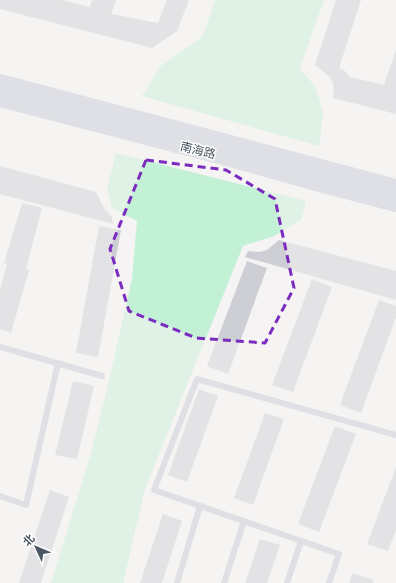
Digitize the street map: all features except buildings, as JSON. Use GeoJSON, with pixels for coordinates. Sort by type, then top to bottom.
{"type":"FeatureCollection","features":[{"type":"Feature","properties":{"kind":"main road","name":"南海路"},"geometry":{"type":"LineString","coordinates":[[0,83],[396,188]]}},
{"type":"Feature","properties":{"kind":"main road","name":"南海路"},"geometry":{"type":"LineString","coordinates":[[0,98],[396,203]]}},
{"type":"Feature","properties":{"kind":"lane"},"geometry":{"type":"LineString","coordinates":[[0,347],[102,376]]}},
{"type":"Feature","properties":{"kind":"lane"},"geometry":{"type":"LineString","coordinates":[[0,496],[26,504],[58,363]]}},
{"type":"Feature","properties":{"kind":"lane"},"geometry":{"type":"LineString","coordinates":[[329,583],[340,554],[154,490],[197,379],[396,435]]}},
{"type":"Feature","properties":{"kind":"lane"},"geometry":{"type":"LineString","coordinates":[[177,583],[200,506]]}},
{"type":"Feature","properties":{"kind":"lane"},"geometry":{"type":"LineString","coordinates":[[224,583],[244,522]]}},
{"type":"Feature","properties":{"kind":"lane"},"geometry":{"type":"LineString","coordinates":[[287,583],[300,541]]}},
{"type":"Feature","properties":{"kind":"highlighted area"},"geometry":{"type":"Polygon","coordinates":[[[146,160],[226,170],[275,199],[294,288],[265,343],[196,338],[129,311],[110,249],[146,160]]]}},
{"type":"Feature","properties":{"kind":"green space"},"geometry":{"type":"Polygon","coordinates":[[[215,0],[324,0],[300,68],[316,88],[323,113],[319,146],[142,96],[161,66],[203,36],[215,0]]]}},
{"type":"Feature","properties":{"kind":"green space"},"geometry":{"type":"Polygon","coordinates":[[[116,153],[306,201],[301,220],[274,236],[243,246],[145,489],[123,583],[51,583],[91,453],[132,279],[137,221],[112,208],[107,189],[116,153]]]}}]}
